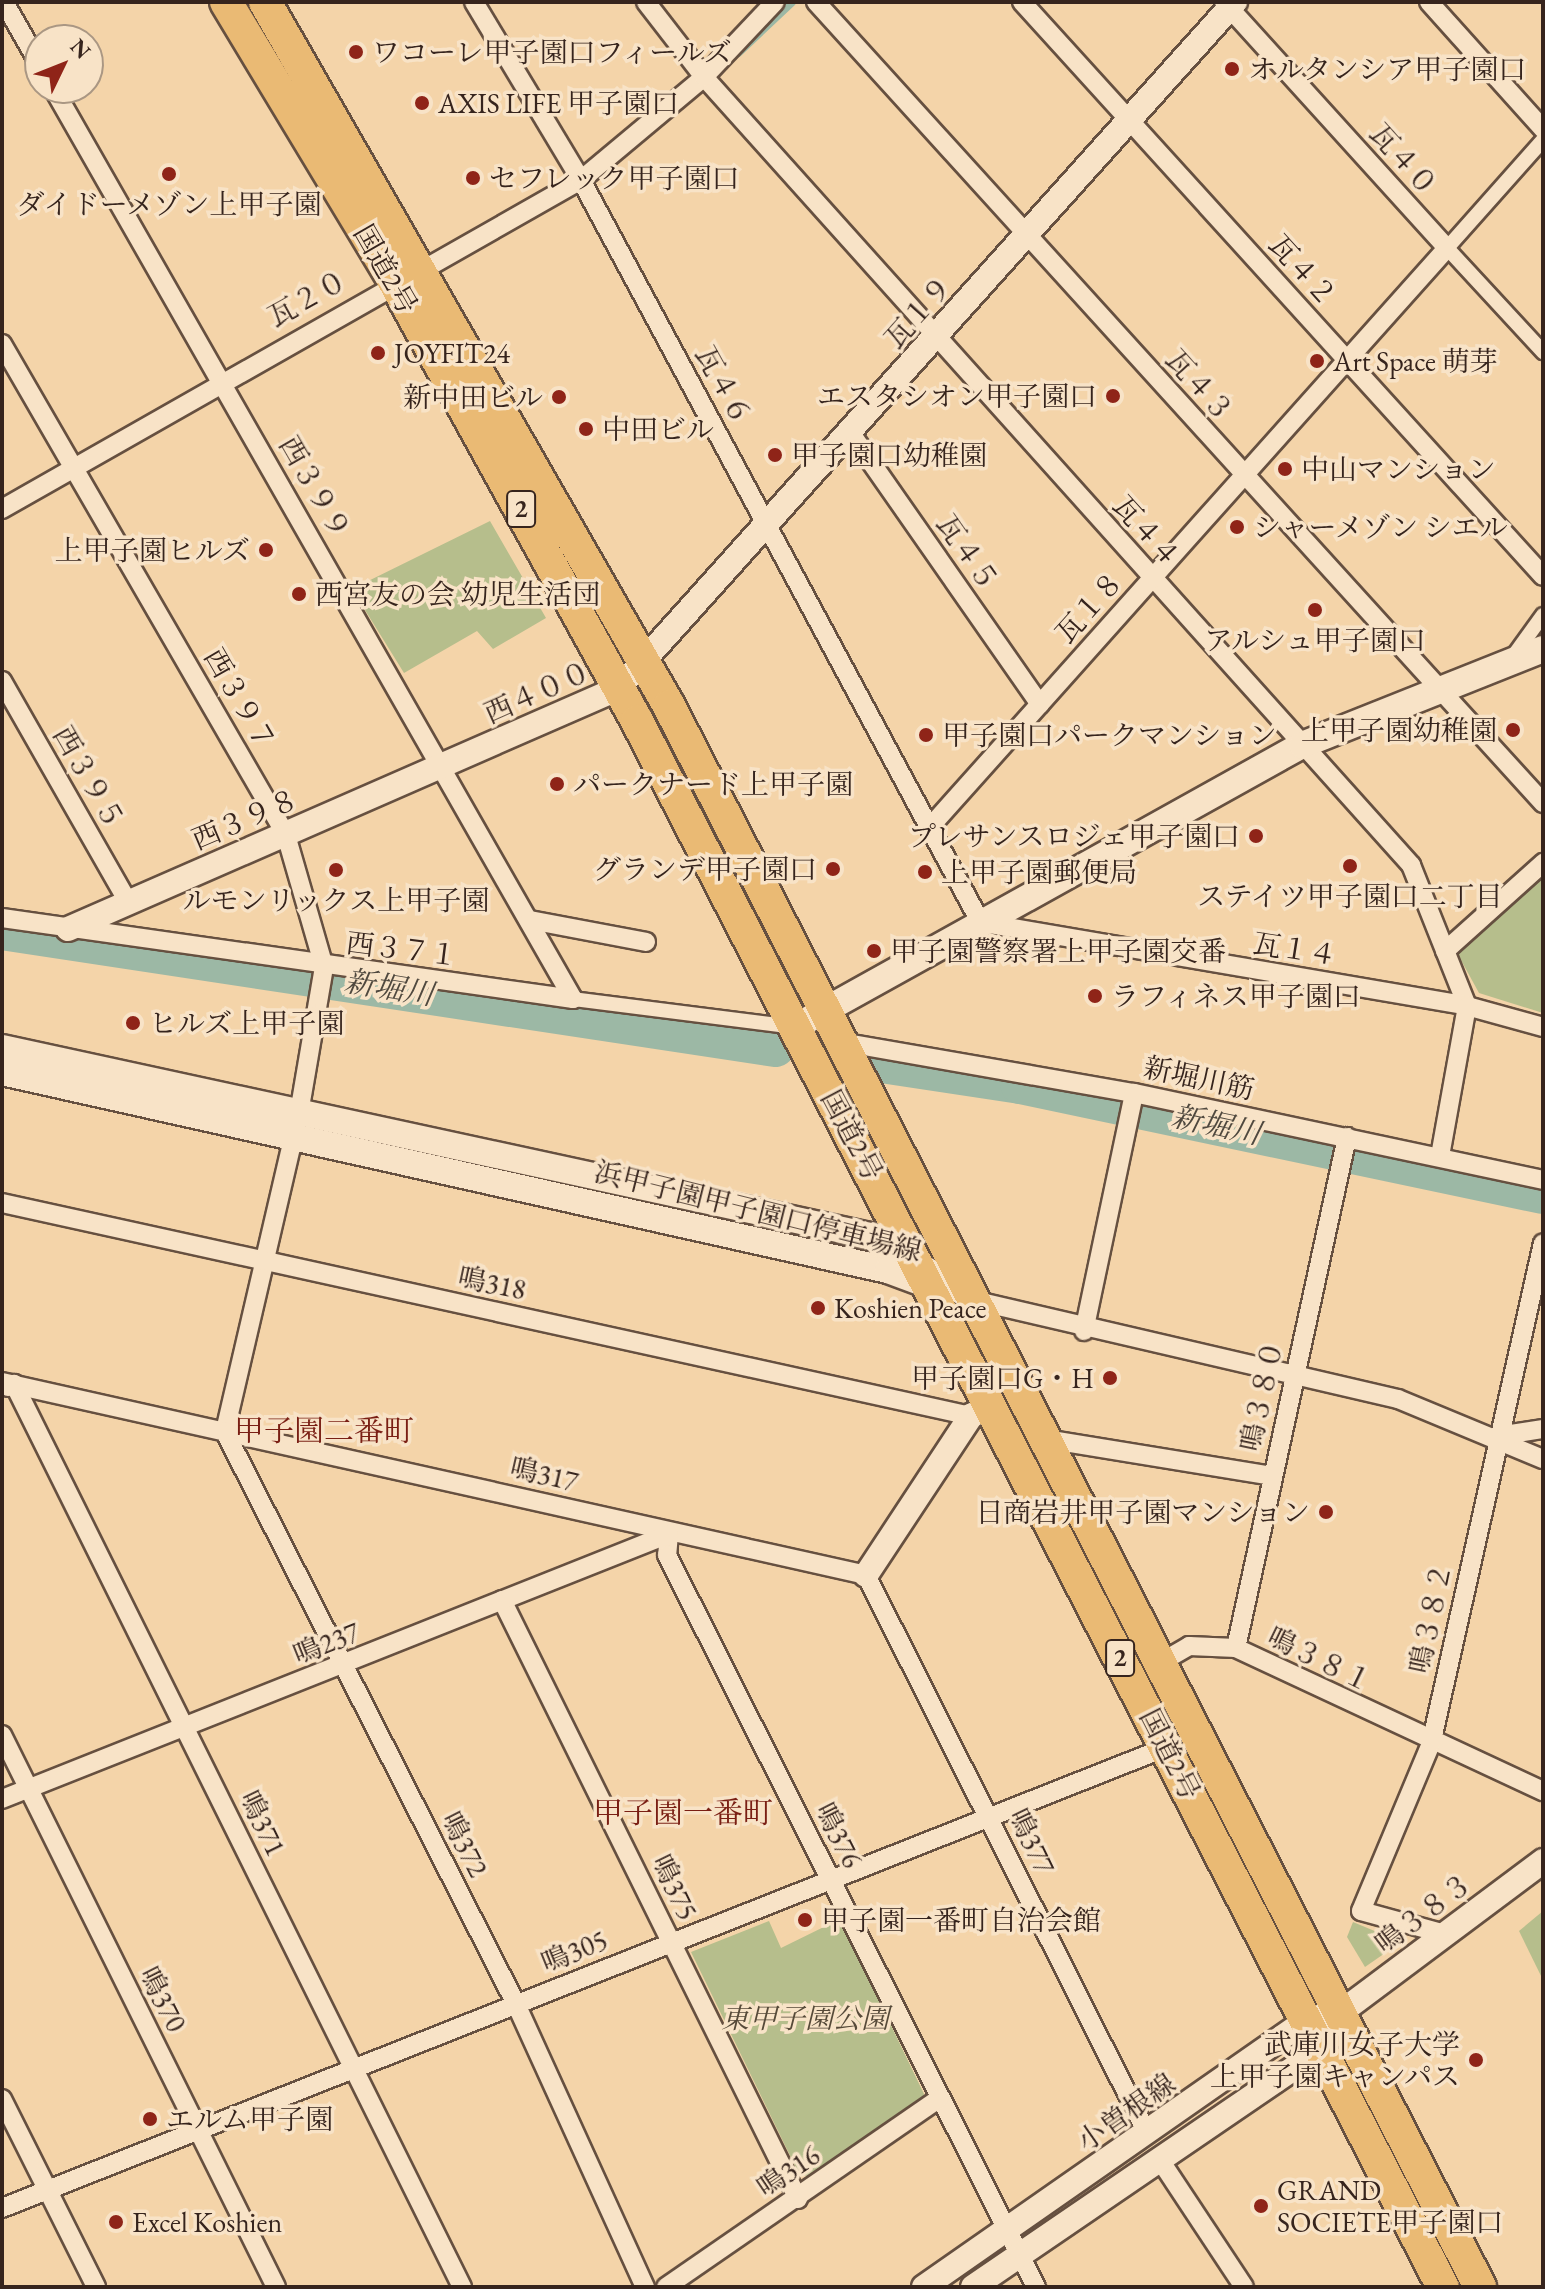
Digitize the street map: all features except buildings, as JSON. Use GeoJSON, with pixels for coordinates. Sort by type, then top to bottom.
{"type":"FeatureCollection","features":[{"type":"Feature","properties":{"kind":"highway","name":"国道2号"},"geometry":{"type":"LineString","coordinates":[[226,2],[394,281],[619,688],[926,1276],[980,1411],[1167,1747],[1443,2287]]}},
{"type":"Feature","properties":{"kind":"highway","name":"国道2号"},"geometry":{"type":"LineString","coordinates":[[265,2],[423,268],[644,660],[977,1301],[1158,1664],[1480,2287]]}},
{"type":"Feature","properties":{"kind":"main road"},"geometry":{"type":"LineString","coordinates":[[795,1027],[986,925],[1302,745],[1543,649]]}},
{"type":"Feature","properties":{"kind":"main road","name":"浜甲子園甲子園口停車場線"},"geometry":{"type":"LineString","coordinates":[[2,1048],[296,1125],[888,1270],[926,1276],[977,1301]]}},
{"type":"Feature","properties":{"kind":"main road","name":"浜甲子園甲子園口停車場線"},"geometry":{"type":"LineString","coordinates":[[2,1072],[296,1125]]}},
{"type":"Feature","properties":{"kind":"street","name":"瓦４６"},"geometry":{"type":"LineString","coordinates":[[474,2],[581,180],[986,925]]}},
{"type":"Feature","properties":{"kind":"street","name":"瓦４４"},"geometry":{"type":"LineString","coordinates":[[646,2],[704,77],[1411,865],[1467,1006]]}},
{"type":"Feature","properties":{"kind":"street","name":"瓦２０"},"geometry":{"type":"LineString","coordinates":[[2,509],[220,379],[581,180],[704,77],[775,2]]}},
{"type":"Feature","properties":{"kind":"street","name":"瓦４３"},"geometry":{"type":"LineString","coordinates":[[816,2],[1543,803]]}},
{"type":"Feature","properties":{"kind":"street","name":"瓦４２"},"geometry":{"type":"LineString","coordinates":[[1022,2],[1543,576]]}},
{"type":"Feature","properties":{"kind":"street"},"geometry":{"type":"LineString","coordinates":[[1429,2],[1543,129]]}},
{"type":"Feature","properties":{"kind":"street","name":"瓦１９"},"geometry":{"type":"LineString","coordinates":[[644,660],[1130,120],[1230,4]]}},
{"type":"Feature","properties":{"kind":"street","name":"瓦４０"},"geometry":{"type":"LineString","coordinates":[[1230,4],[1543,352]]}},
{"type":"Feature","properties":{"kind":"street"},"geometry":{"type":"LineString","coordinates":[[8,7],[24,36]]}},
{"type":"Feature","properties":{"kind":"street","name":"西３９９"},"geometry":{"type":"LineString","coordinates":[[62,104],[445,766],[573,999]]}},
{"type":"Feature","properties":{"kind":"street","name":"瓦１８"},"geometry":{"type":"LineString","coordinates":[[931,826],[1543,140]]}},
{"type":"Feature","properties":{"kind":"street","name":"西３９７"},"geometry":{"type":"LineString","coordinates":[[2,344],[286,835],[323,972],[296,1125],[225,1432]]}},
{"type":"Feature","properties":{"kind":"street","name":"瓦４５"},"geometry":{"type":"LineString","coordinates":[[850,432],[1040,704]]}},
{"type":"Feature","properties":{"kind":"street"},"geometry":{"type":"LineString","coordinates":[[1509,662],[1543,615]]}},
{"type":"Feature","properties":{"kind":"street","name":"西４００"},"geometry":{"type":"LineString","coordinates":[[445,766],[619,688],[644,660]]}},
{"type":"Feature","properties":{"kind":"street","name":"西３９５"},"geometry":{"type":"LineString","coordinates":[[2,681],[127,900]]}},
{"type":"Feature","properties":{"kind":"street","name":"西３９８"},"geometry":{"type":"LineString","coordinates":[[68,929],[127,900],[445,766]]}},
{"type":"Feature","properties":{"kind":"street"},"geometry":{"type":"LineString","coordinates":[[1445,951],[1543,863]]}},
{"type":"Feature","properties":{"kind":"street","name":"西３７１"},"geometry":{"type":"LineString","coordinates":[[2,918],[323,972],[795,1027]]}},
{"type":"Feature","properties":{"kind":"street"},"geometry":{"type":"LineString","coordinates":[[530,920],[646,942]]}},
{"type":"Feature","properties":{"kind":"street","name":"瓦１４"},"geometry":{"type":"LineString","coordinates":[[986,925],[1467,1006],[1543,1027]]}},
{"type":"Feature","properties":{"kind":"street"},"geometry":{"type":"LineString","coordinates":[[1440,1156],[1467,1006]]}},
{"type":"Feature","properties":{"kind":"street","name":"新堀川筋"},"geometry":{"type":"LineString","coordinates":[[841,1042],[1345,1146],[1440,1156],[1543,1180]]}},
{"type":"Feature","properties":{"kind":"street"},"geometry":{"type":"LineString","coordinates":[[1084,1331],[1132,1101]]}},
{"type":"Feature","properties":{"kind":"street","name":"鳴３８０"},"geometry":{"type":"LineString","coordinates":[[1236,1648],[1345,1146]]}},
{"type":"Feature","properties":{"kind":"street","name":"鳴318"},"geometry":{"type":"LineString","coordinates":[[2,1203],[263,1262],[980,1411]]}},
{"type":"Feature","properties":{"kind":"street","name":"鳴３８２"},"geometry":{"type":"LineString","coordinates":[[1445,1934],[1361,1911],[1431,1744],[1543,1243]]}},
{"type":"Feature","properties":{"kind":"street"},"geometry":{"type":"LineString","coordinates":[[977,1301],[1084,1331],[1398,1399],[1498,1436],[1543,1459]]}},
{"type":"Feature","properties":{"kind":"street","name":"鳴317"},"geometry":{"type":"LineString","coordinates":[[6,1385],[669,1534],[866,1575]]}},
{"type":"Feature","properties":{"kind":"street","name":"鳴371"},"geometry":{"type":"LineString","coordinates":[[6,1385],[184,1728],[462,2287]]}},
{"type":"Feature","properties":{"kind":"street"},"geometry":{"type":"LineString","coordinates":[[866,1575],[980,1411]]}},
{"type":"Feature","properties":{"kind":"street"},"geometry":{"type":"LineString","coordinates":[[1498,1436],[1543,1429]]}},
{"type":"Feature","properties":{"kind":"street","name":"鳴372"},"geometry":{"type":"LineString","coordinates":[[225,1432],[516,2004],[645,2287]]}},
{"type":"Feature","properties":{"kind":"street"},"geometry":{"type":"LineString","coordinates":[[1046,1439],[1272,1476]]}},
{"type":"Feature","properties":{"kind":"street","name":"鳴237"},"geometry":{"type":"LineString","coordinates":[[2,1799],[344,1667],[669,1534]]}},
{"type":"Feature","properties":{"kind":"street","name":"鳴376"},"geometry":{"type":"LineString","coordinates":[[669,1534],[667,1555],[1016,2257],[1036,2287]]}},
{"type":"Feature","properties":{"kind":"street","name":"鳴377"},"geometry":{"type":"LineString","coordinates":[[866,1575],[1147,2133]]}},
{"type":"Feature","properties":{"kind":"street","name":"鳴375"},"geometry":{"type":"LineString","coordinates":[[502,1600],[798,2199]]}},
{"type":"Feature","properties":{"kind":"street","name":"鳴３８１"},"geometry":{"type":"LineString","coordinates":[[1158,1664],[1189,1646],[1236,1648],[1431,1744],[1543,1791]]}},
{"type":"Feature","properties":{"kind":"street","name":"鳴370"},"geometry":{"type":"LineString","coordinates":[[2,1735],[276,2287]]}},
{"type":"Feature","properties":{"kind":"street","name":"鳴305"},"geometry":{"type":"LineString","coordinates":[[2,2208],[1167,1747]]}},
{"type":"Feature","properties":{"kind":"street","name":"鳴３８３"},"geometry":{"type":"LineString","coordinates":[[1340,2013],[1543,1861]]}},
{"type":"Feature","properties":{"kind":"street","name":"小曽根線"},"geometry":{"type":"LineString","coordinates":[[924,2287],[1005,2234],[1308,2019],[1340,2013]]}},
{"type":"Feature","properties":{"kind":"street","name":"小曽根線"},"geometry":{"type":"LineString","coordinates":[[973,2287],[1322,2049],[1340,2013]]}},
{"type":"Feature","properties":{"kind":"street"},"geometry":{"type":"LineString","coordinates":[[2,2099],[96,2287]]}},
{"type":"Feature","properties":{"kind":"street","name":"鳴316"},"geometry":{"type":"LineString","coordinates":[[666,2287],[939,2099]]}},
{"type":"Feature","properties":{"kind":"street"},"geometry":{"type":"LineString","coordinates":[[1160,2160],[1244,2287]]}},
{"type":"Feature","properties":{"kind":"green space"},"geometry":{"type":"Polygon","coordinates":[[[490,521],[546,618],[493,649],[477,631],[404,673],[352,589],[490,521]]]}},
{"type":"Feature","properties":{"kind":"green space"},"geometry":{"type":"Polygon","coordinates":[[[1543,872],[1543,1013],[1479,993],[1456,951],[1543,872]]]}},
{"type":"Feature","properties":{"kind":"green space"},"geometry":{"type":"Polygon","coordinates":[[[1543,1911],[1543,1980],[1519,1931],[1543,1911]]]}},
{"type":"Feature","properties":{"kind":"green space","name":"東甲子園公園"},"geometry":{"type":"Polygon","coordinates":[[[840,1919],[924,2094],[923,2102],[810,2177],[799,2174],[691,1952],[769,1921],[781,1948],[840,1919]]]}},
{"type":"Feature","properties":{"kind":"green space"},"geometry":{"type":"Polygon","coordinates":[[[1353,1922],[1401,1942],[1365,1967],[1347,1937],[1353,1922]]]}},
{"type":"Feature","properties":{"kind":"waterway"},"geometry":{"type":"LineString","coordinates":[[738,53],[792,2]]}},
{"type":"Feature","properties":{"kind":"waterway","name":"新堀川"},"geometry":{"type":"LineString","coordinates":[[2,930],[775,1047]]}},
{"type":"Feature","properties":{"kind":"waterway","name":"新堀川"},"geometry":{"type":"LineString","coordinates":[[888,1064],[1020,1084],[1543,1194]]}},
{"type":"Feature","properties":{"kind":"place","name":"ワコーレ甲子園口フィールズ"},"geometry":{"type":"Point","coordinates":[356,52]}},
{"type":"Feature","properties":{"kind":"place","name":"オルタンシア甲子園口"},"geometry":{"type":"Point","coordinates":[1232,69]}},
{"type":"Feature","properties":{"kind":"place","name":"AXIS LIFE 甲子園口"},"geometry":{"type":"Point","coordinates":[422,103]}},
{"type":"Feature","properties":{"kind":"place","name":"ダイドーメゾン上甲子園"},"geometry":{"type":"Point","coordinates":[169,174]}},
{"type":"Feature","properties":{"kind":"place","name":"セフレック甲子園口"},"geometry":{"type":"Point","coordinates":[473,178]}},
{"type":"Feature","properties":{"kind":"place","name":"JOYFIT24"},"geometry":{"type":"Point","coordinates":[378,353]}},
{"type":"Feature","properties":{"kind":"place","name":"Art Space 萌芽"},"geometry":{"type":"Point","coordinates":[1317,361]}},
{"type":"Feature","properties":{"kind":"place","name":"エスタシオン甲子園口"},"geometry":{"type":"Point","coordinates":[1113,396]}},
{"type":"Feature","properties":{"kind":"place","name":"新中田ビル"},"geometry":{"type":"Point","coordinates":[559,397]}},
{"type":"Feature","properties":{"kind":"place","name":"中田ビル"},"geometry":{"type":"Point","coordinates":[586,429]}},
{"type":"Feature","properties":{"kind":"place","name":"甲子園口幼稚園"},"geometry":{"type":"Point","coordinates":[775,455]}},
{"type":"Feature","properties":{"kind":"place","name":"中山マンション"},"geometry":{"type":"Point","coordinates":[1285,469]}},
{"type":"Feature","properties":{"kind":"place","name":"シャーメゾン シエル"},"geometry":{"type":"Point","coordinates":[1237,527]}},
{"type":"Feature","properties":{"kind":"place","name":"上甲子園ヒルズ"},"geometry":{"type":"Point","coordinates":[266,550]}},
{"type":"Feature","properties":{"kind":"place","name":"西宮友の会 幼児生活団"},"geometry":{"type":"Point","coordinates":[299,594]}},
{"type":"Feature","properties":{"kind":"place","name":"アルシュ甲子園口"},"geometry":{"type":"Point","coordinates":[1315,610]}},
{"type":"Feature","properties":{"kind":"place","name":"上甲子園幼稚園"},"geometry":{"type":"Point","coordinates":[1513,730]}},
{"type":"Feature","properties":{"kind":"place","name":"甲子園口パークマンション"},"geometry":{"type":"Point","coordinates":[926,735]}},
{"type":"Feature","properties":{"kind":"place","name":"パークナード上甲子園"},"geometry":{"type":"Point","coordinates":[557,784]}},
{"type":"Feature","properties":{"kind":"place","name":"プレサンスロジェ甲子園口"},"geometry":{"type":"Point","coordinates":[1256,836]}},
{"type":"Feature","properties":{"kind":"place","name":"ステイツ甲子園口二丁目"},"geometry":{"type":"Point","coordinates":[1350,866]}},
{"type":"Feature","properties":{"kind":"place","name":"グランデ甲子園口"},"geometry":{"type":"Point","coordinates":[833,869]}},
{"type":"Feature","properties":{"kind":"place","name":"ルモンリックス上甲子園"},"geometry":{"type":"Point","coordinates":[336,870]}},
{"type":"Feature","properties":{"kind":"place","name":"上甲子園郵便局"},"geometry":{"type":"Point","coordinates":[925,872]}},
{"type":"Feature","properties":{"kind":"place","name":"甲子園警察署上甲子園交番"},"geometry":{"type":"Point","coordinates":[874,951]}},
{"type":"Feature","properties":{"kind":"place","name":"ラフィネス甲子園口"},"geometry":{"type":"Point","coordinates":[1095,996]}},
{"type":"Feature","properties":{"kind":"place","name":"ヒルズ上甲子園"},"geometry":{"type":"Point","coordinates":[133,1023]}},
{"type":"Feature","properties":{"kind":"place","name":"Koshien Peace"},"geometry":{"type":"Point","coordinates":[818,1308]}},
{"type":"Feature","properties":{"kind":"place","name":"甲子園口G・H"},"geometry":{"type":"Point","coordinates":[1110,1378]}},
{"type":"Feature","properties":{"kind":"place","name":"日商岩井甲子園マンション"},"geometry":{"type":"Point","coordinates":[1326,1512]}},
{"type":"Feature","properties":{"kind":"place","name":"甲子園一番町自治会館"},"geometry":{"type":"Point","coordinates":[805,1920]}},
{"type":"Feature","properties":{"kind":"place","name":"武庫川女子大学 上甲子園キャンパス"},"geometry":{"type":"Point","coordinates":[1476,2060]}},
{"type":"Feature","properties":{"kind":"place","name":"エルム甲子園"},"geometry":{"type":"Point","coordinates":[150,2119]}},
{"type":"Feature","properties":{"kind":"place","name":"GRAND SOCIETE甲子園口"},"geometry":{"type":"Point","coordinates":[1261,2206]}},
{"type":"Feature","properties":{"kind":"place","name":"Excel Koshien"},"geometry":{"type":"Point","coordinates":[116,2222]}},
{"type":"Feature","properties":{"kind":"district","name":"甲子園二番町"},"geometry":{"type":"Point","coordinates":[324,1431]}},
{"type":"Feature","properties":{"kind":"district","name":"甲子園一番町"},"geometry":{"type":"Point","coordinates":[683,1813]}}]}
